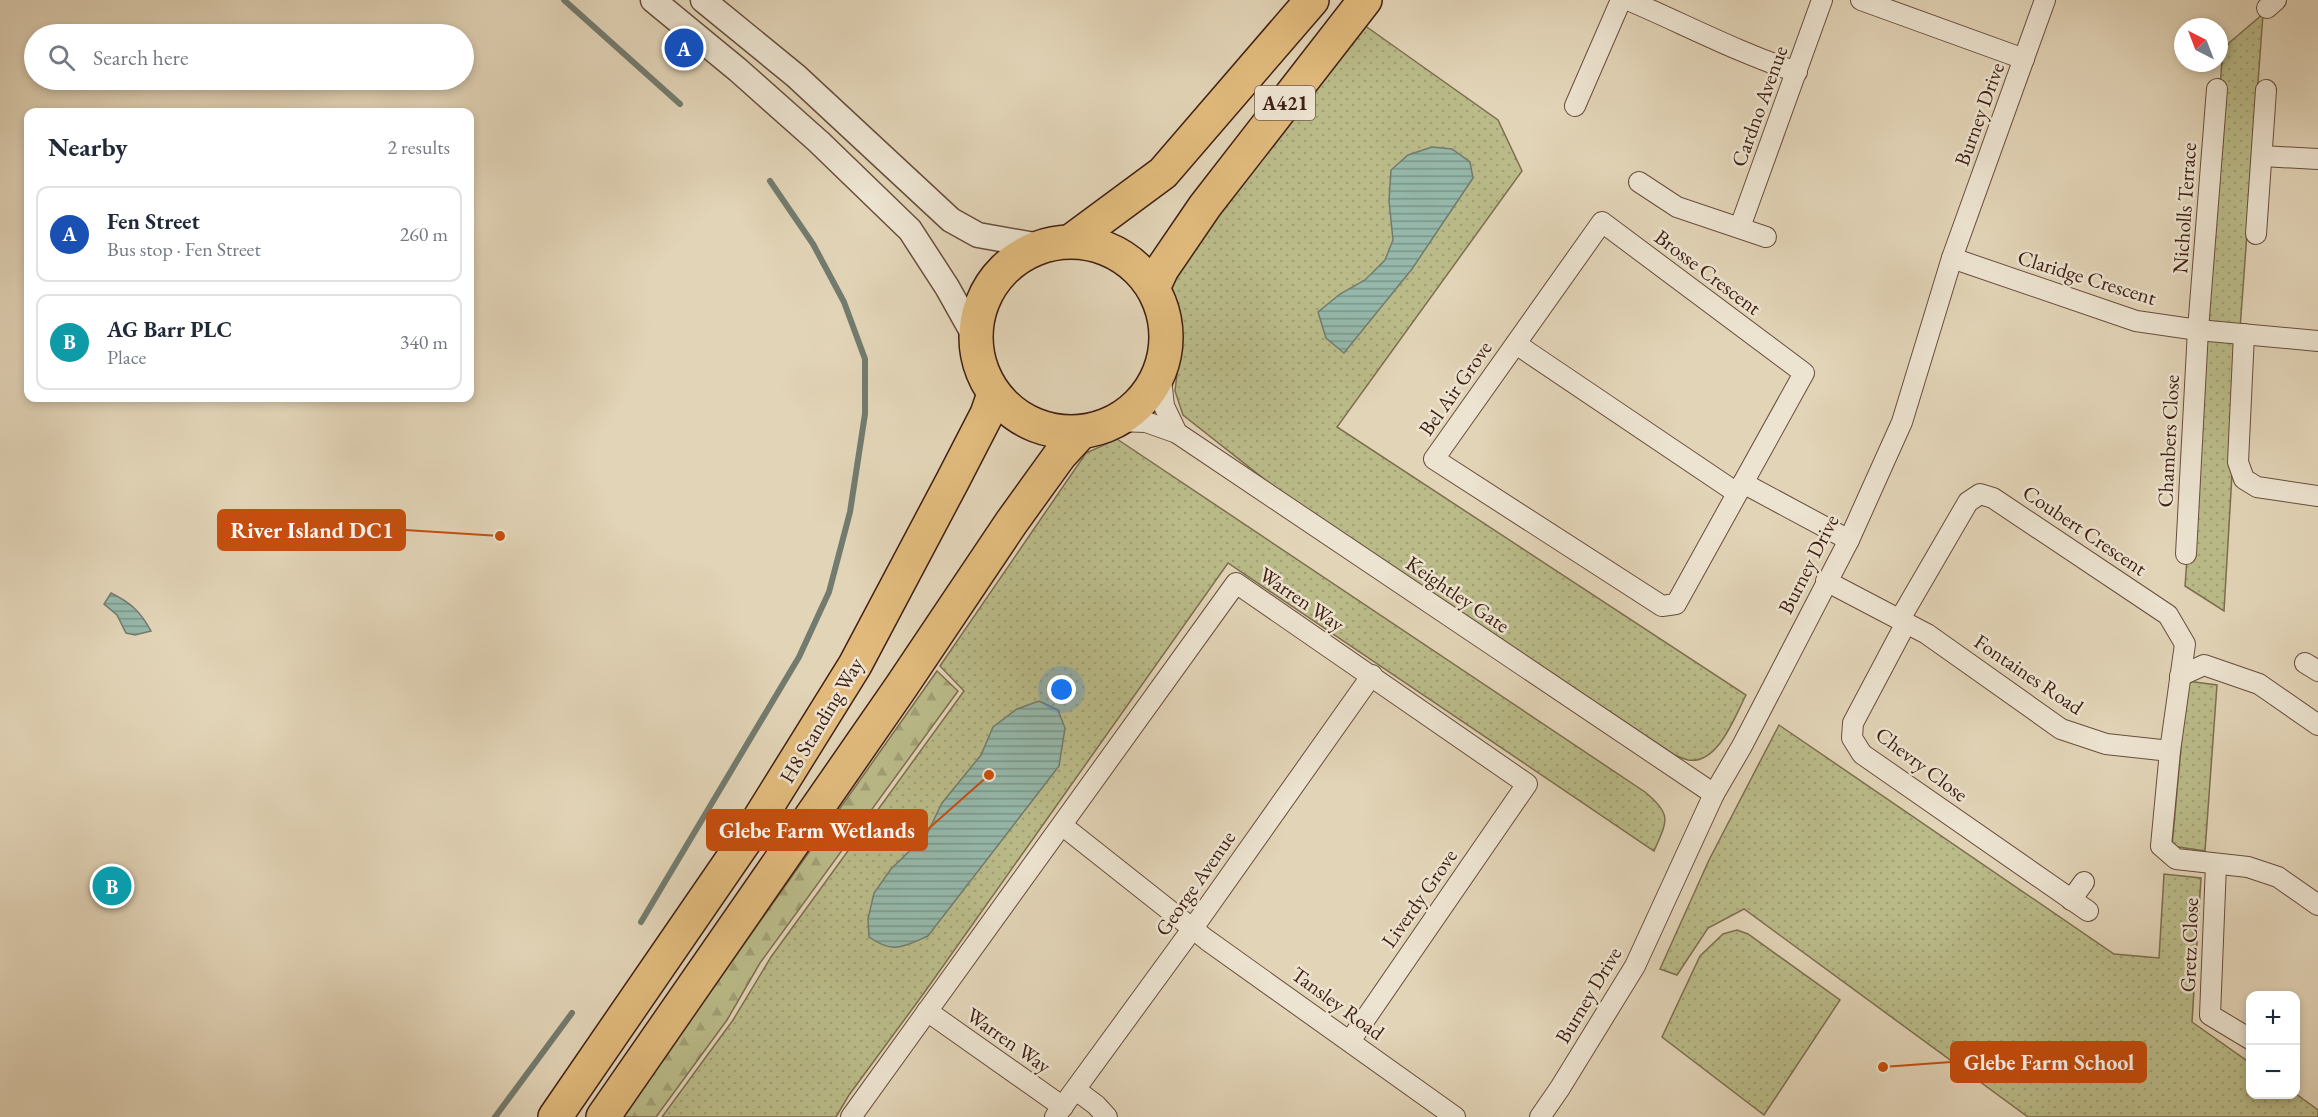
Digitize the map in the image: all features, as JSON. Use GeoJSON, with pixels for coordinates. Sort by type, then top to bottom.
{"type":"FeatureCollection","features":[{"type":"Feature","properties":{"kind":"highway","name":"A421"},"geometry":{"type":"LineString","coordinates":[[1312,0],[1163,174],[1101,221],[1056,244],[1014,260],[993,281],[980,308],[975,337],[990,404],[1048,430],[1071,444],[1116,421],[1135,408],[1150,391],[1160,371],[1167,343],[1158,278],[1205,206],[1365,0]]}},
{"type":"Feature","properties":{"kind":"highway","name":"A421"},"geometry":{"type":"LineString","coordinates":[[1056,244],[1103,247],[1158,278]]}},
{"type":"Feature","properties":{"kind":"highway","name":"H8 Standing Way"},"geometry":{"type":"LineString","coordinates":[[555,1117],[753,829],[855,665],[953,480],[990,404]]}},
{"type":"Feature","properties":{"kind":"highway","name":"H8 Standing Way"},"geometry":{"type":"LineString","coordinates":[[603,1117],[901,687],[1011,523],[1071,444]]}},
{"type":"Feature","properties":{"kind":"street"},"geometry":{"type":"LineString","coordinates":[[653,0],[738,70],[819,142],[910,230],[947,287],[975,337]]}},
{"type":"Feature","properties":{"kind":"street"},"geometry":{"type":"LineString","coordinates":[[703,0],[796,76],[951,220],[978,235],[1056,244]]}},
{"type":"Feature","properties":{"kind":"street"},"geometry":{"type":"LineString","coordinates":[[1575,106],[1621,0]]}},
{"type":"Feature","properties":{"kind":"street"},"geometry":{"type":"LineString","coordinates":[[1628,0],[1698,30],[1757,59],[1797,72]]}},
{"type":"Feature","properties":{"kind":"street","name":"Cardno Avenue"},"geometry":{"type":"LineString","coordinates":[[1740,227],[1822,0]]}},
{"type":"Feature","properties":{"kind":"street"},"geometry":{"type":"LineString","coordinates":[[1861,0],[2024,59]]}},
{"type":"Feature","properties":{"kind":"street","name":"Burney Drive"},"geometry":{"type":"LineString","coordinates":[[1539,1117],[1560,1088],[1635,966],[1714,794],[1742,746],[1849,540],[1902,422],[1952,258],[2045,0]]}},
{"type":"Feature","properties":{"kind":"street","name":"Nicholls Terrace"},"geometry":{"type":"LineString","coordinates":[[2199,330],[2217,89]]}},
{"type":"Feature","properties":{"kind":"street"},"geometry":{"type":"LineString","coordinates":[[2256,234],[2266,90]]}},
{"type":"Feature","properties":{"kind":"street"},"geometry":{"type":"LineString","coordinates":[[2262,156],[2318,159]]}},
{"type":"Feature","properties":{"kind":"street"},"geometry":{"type":"LineString","coordinates":[[1639,182],[1677,207],[1766,237]]}},
{"type":"Feature","properties":{"kind":"street","name":"Brosse Crescent"},"geometry":{"type":"LineString","coordinates":[[1516,344],[1602,222],[1804,373],[1740,488]]}},
{"type":"Feature","properties":{"kind":"street","name":"Claridge Crescent"},"geometry":{"type":"LineString","coordinates":[[1952,258],[2124,317],[2199,330],[2318,341]]}},
{"type":"Feature","properties":{"kind":"street","name":"Chambers Close"},"geometry":{"type":"LineString","coordinates":[[2186,554],[2199,330]]}},
{"type":"Feature","properties":{"kind":"street"},"geometry":{"type":"LineString","coordinates":[[2244,334],[2238,462],[2244,479],[2257,487],[2318,496]]}},
{"type":"Feature","properties":{"kind":"street","name":"Bel Air Grove"},"geometry":{"type":"LineString","coordinates":[[1740,488],[1676,604],[1662,606],[1434,459],[1516,344],[1740,488],[1849,540]]}},
{"type":"Feature","properties":{"kind":"street","name":"Keightley Gate"},"geometry":{"type":"LineString","coordinates":[[1160,371],[1164,406],[1177,433]]}},
{"type":"Feature","properties":{"kind":"street","name":"Keightley Gate"},"geometry":{"type":"LineString","coordinates":[[1116,421],[1146,422],[1177,433],[1714,794]]}},
{"type":"Feature","properties":{"kind":"street","name":"Coubert Crescent"},"geometry":{"type":"LineString","coordinates":[[1903,621],[1968,502],[1980,494],[1993,498],[2168,615],[2186,644],[2170,751]]}},
{"type":"Feature","properties":{"kind":"street","name":"Fontaines Road"},"geometry":{"type":"LineString","coordinates":[[1827,581],[1928,634],[2061,729],[2106,744],[2170,751]]}},
{"type":"Feature","properties":{"kind":"street","name":"Warren Way"},"geometry":{"type":"LineString","coordinates":[[851,1117],[1236,583],[1527,783]]}},
{"type":"Feature","properties":{"kind":"street","name":"Chevry Close"},"geometry":{"type":"LineString","coordinates":[[1903,621],[1854,723],[1852,738],[1862,754],[2088,911]]}},
{"type":"Feature","properties":{"kind":"street"},"geometry":{"type":"LineString","coordinates":[[2180,676],[2204,665],[2259,684],[2318,725]]}},
{"type":"Feature","properties":{"kind":"street","name":"George Avenue"},"geometry":{"type":"LineString","coordinates":[[1059,1112],[1372,675]]}},
{"type":"Feature","properties":{"kind":"street"},"geometry":{"type":"LineString","coordinates":[[2170,751],[2161,846],[2176,859],[2248,867],[2278,877],[2318,905]]}},
{"type":"Feature","properties":{"kind":"street","name":"Liverdy Grove"},"geometry":{"type":"LineString","coordinates":[[1350,1041],[1527,783]]}},
{"type":"Feature","properties":{"kind":"street"},"geometry":{"type":"LineString","coordinates":[[1063,826],[1193,928]]}},
{"type":"Feature","properties":{"kind":"street","name":"Gretz Close"},"geometry":{"type":"LineString","coordinates":[[2216,865],[2210,1015],[2246,1037]]}},
{"type":"Feature","properties":{"kind":"street"},"geometry":{"type":"LineString","coordinates":[[2071,900],[2084,882]]}},
{"type":"Feature","properties":{"kind":"street","name":"Tansley Road"},"geometry":{"type":"LineString","coordinates":[[1193,928],[1455,1117]]}},
{"type":"Feature","properties":{"kind":"street","name":"Warren Way"},"geometry":{"type":"LineString","coordinates":[[927,1011],[1059,1112]]}},
{"type":"Feature","properties":{"kind":"street"},"geometry":{"type":"LineString","coordinates":[[1076,1090],[1096,1105],[1107,1117]]}},
{"type":"Feature","properties":{"kind":"green space"},"geometry":{"type":"Polygon","coordinates":[[[2263,14],[2240,329],[2202,326],[2221,72],[2228,72],[2228,44],[2263,14]]]}},
{"type":"Feature","properties":{"kind":"green space"},"geometry":{"type":"Polygon","coordinates":[[[1364,25],[1498,120],[1522,171],[1337,427],[1746,695],[1731,726],[1717,747],[1699,760],[1688,760],[1675,755],[1283,494],[1183,415],[1175,391],[1182,332],[1166,279],[1364,25]]]}},
{"type":"Feature","properties":{"kind":"green space"},"geometry":{"type":"Polygon","coordinates":[[[2203,335],[2240,338],[2224,611],[2185,586],[2203,335]]]}},
{"type":"Feature","properties":{"kind":"green space"},"geometry":{"type":"Polygon","coordinates":[[[1117,439],[1645,792],[1660,807],[1665,819],[1654,851],[1228,563],[924,993],[849,1095],[836,1117],[662,1117],[733,1020],[771,957],[964,691],[940,666],[1086,453],[1117,439]]]}},
{"type":"Feature","properties":{"kind":"green space"},"geometry":{"type":"Polygon","coordinates":[[[937,671],[958,691],[760,963],[727,1020],[656,1117],[622,1117],[937,671]]]}},
{"type":"Feature","properties":{"kind":"green space"},"geometry":{"type":"Polygon","coordinates":[[[2187,681],[2217,685],[2205,851],[2172,846],[2187,681]]]}},
{"type":"Feature","properties":{"kind":"green space"},"geometry":{"type":"Polygon","coordinates":[[[1779,725],[2114,954],[2159,958],[2164,874],[2201,878],[2192,1022],[2246,1060],[2246,1099],[2300,1099],[2300,1097],[2318,1110],[2318,1117],[2028,1117],[1744,909],[1708,928],[1677,975],[1660,969],[1709,860],[1779,725]]]}},
{"type":"Feature","properties":{"kind":"green space"},"geometry":{"type":"Polygon","coordinates":[[[1737,930],[1748,934],[1840,1000],[1764,1115],[1662,1037],[1700,956],[1723,934],[1737,930]]]}},
{"type":"Feature","properties":{"kind":"shaded area"},"geometry":{"type":"Polygon","coordinates":[[[1432,147],[1452,149],[1470,162],[1473,178],[1412,269],[1344,353],[1326,338],[1318,312],[1340,294],[1365,280],[1385,260],[1393,240],[1389,201],[1391,170],[1408,155],[1432,147]]]}},
{"type":"Feature","properties":{"kind":"shaded area"},"geometry":{"type":"Polygon","coordinates":[[[111,593],[134,608],[151,631],[135,635],[126,633],[117,615],[104,604],[111,593]]]}},
{"type":"Feature","properties":{"kind":"shaded area"},"geometry":{"type":"Polygon","coordinates":[[[1039,701],[1058,710],[1065,728],[1059,766],[928,936],[898,947],[885,946],[869,937],[868,919],[874,893],[891,869],[927,834],[942,803],[981,755],[993,727],[1017,709],[1039,701]]]}},
{"type":"Feature","properties":{"kind":"waterway"},"geometry":{"type":"LineString","coordinates":[[564,0],[680,104]]}},
{"type":"Feature","properties":{"kind":"waterway"},"geometry":{"type":"LineString","coordinates":[[641,922],[799,657],[829,592],[850,512],[865,414],[865,359],[844,302],[813,244],[770,181]]}},
{"type":"Feature","properties":{"kind":"waterway"},"geometry":{"type":"LineString","coordinates":[[495,1117],[572,1013]]}},
{"type":"Feature","properties":{"kind":"place","name":"Fen Street"},"geometry":{"type":"Point","coordinates":[684,48]}},
{"type":"Feature","properties":{"kind":"place","name":"River Island DC1"},"geometry":{"type":"Point","coordinates":[500,536]}},
{"type":"Feature","properties":{"kind":"place","name":"Glebe Farm Wetlands"},"geometry":{"type":"Point","coordinates":[989,775]}},
{"type":"Feature","properties":{"kind":"place","name":"AG Barr PLC"},"geometry":{"type":"Point","coordinates":[112,886]}},
{"type":"Feature","properties":{"kind":"place","name":"Glebe Farm School"},"geometry":{"type":"Point","coordinates":[1883,1067]}}]}
